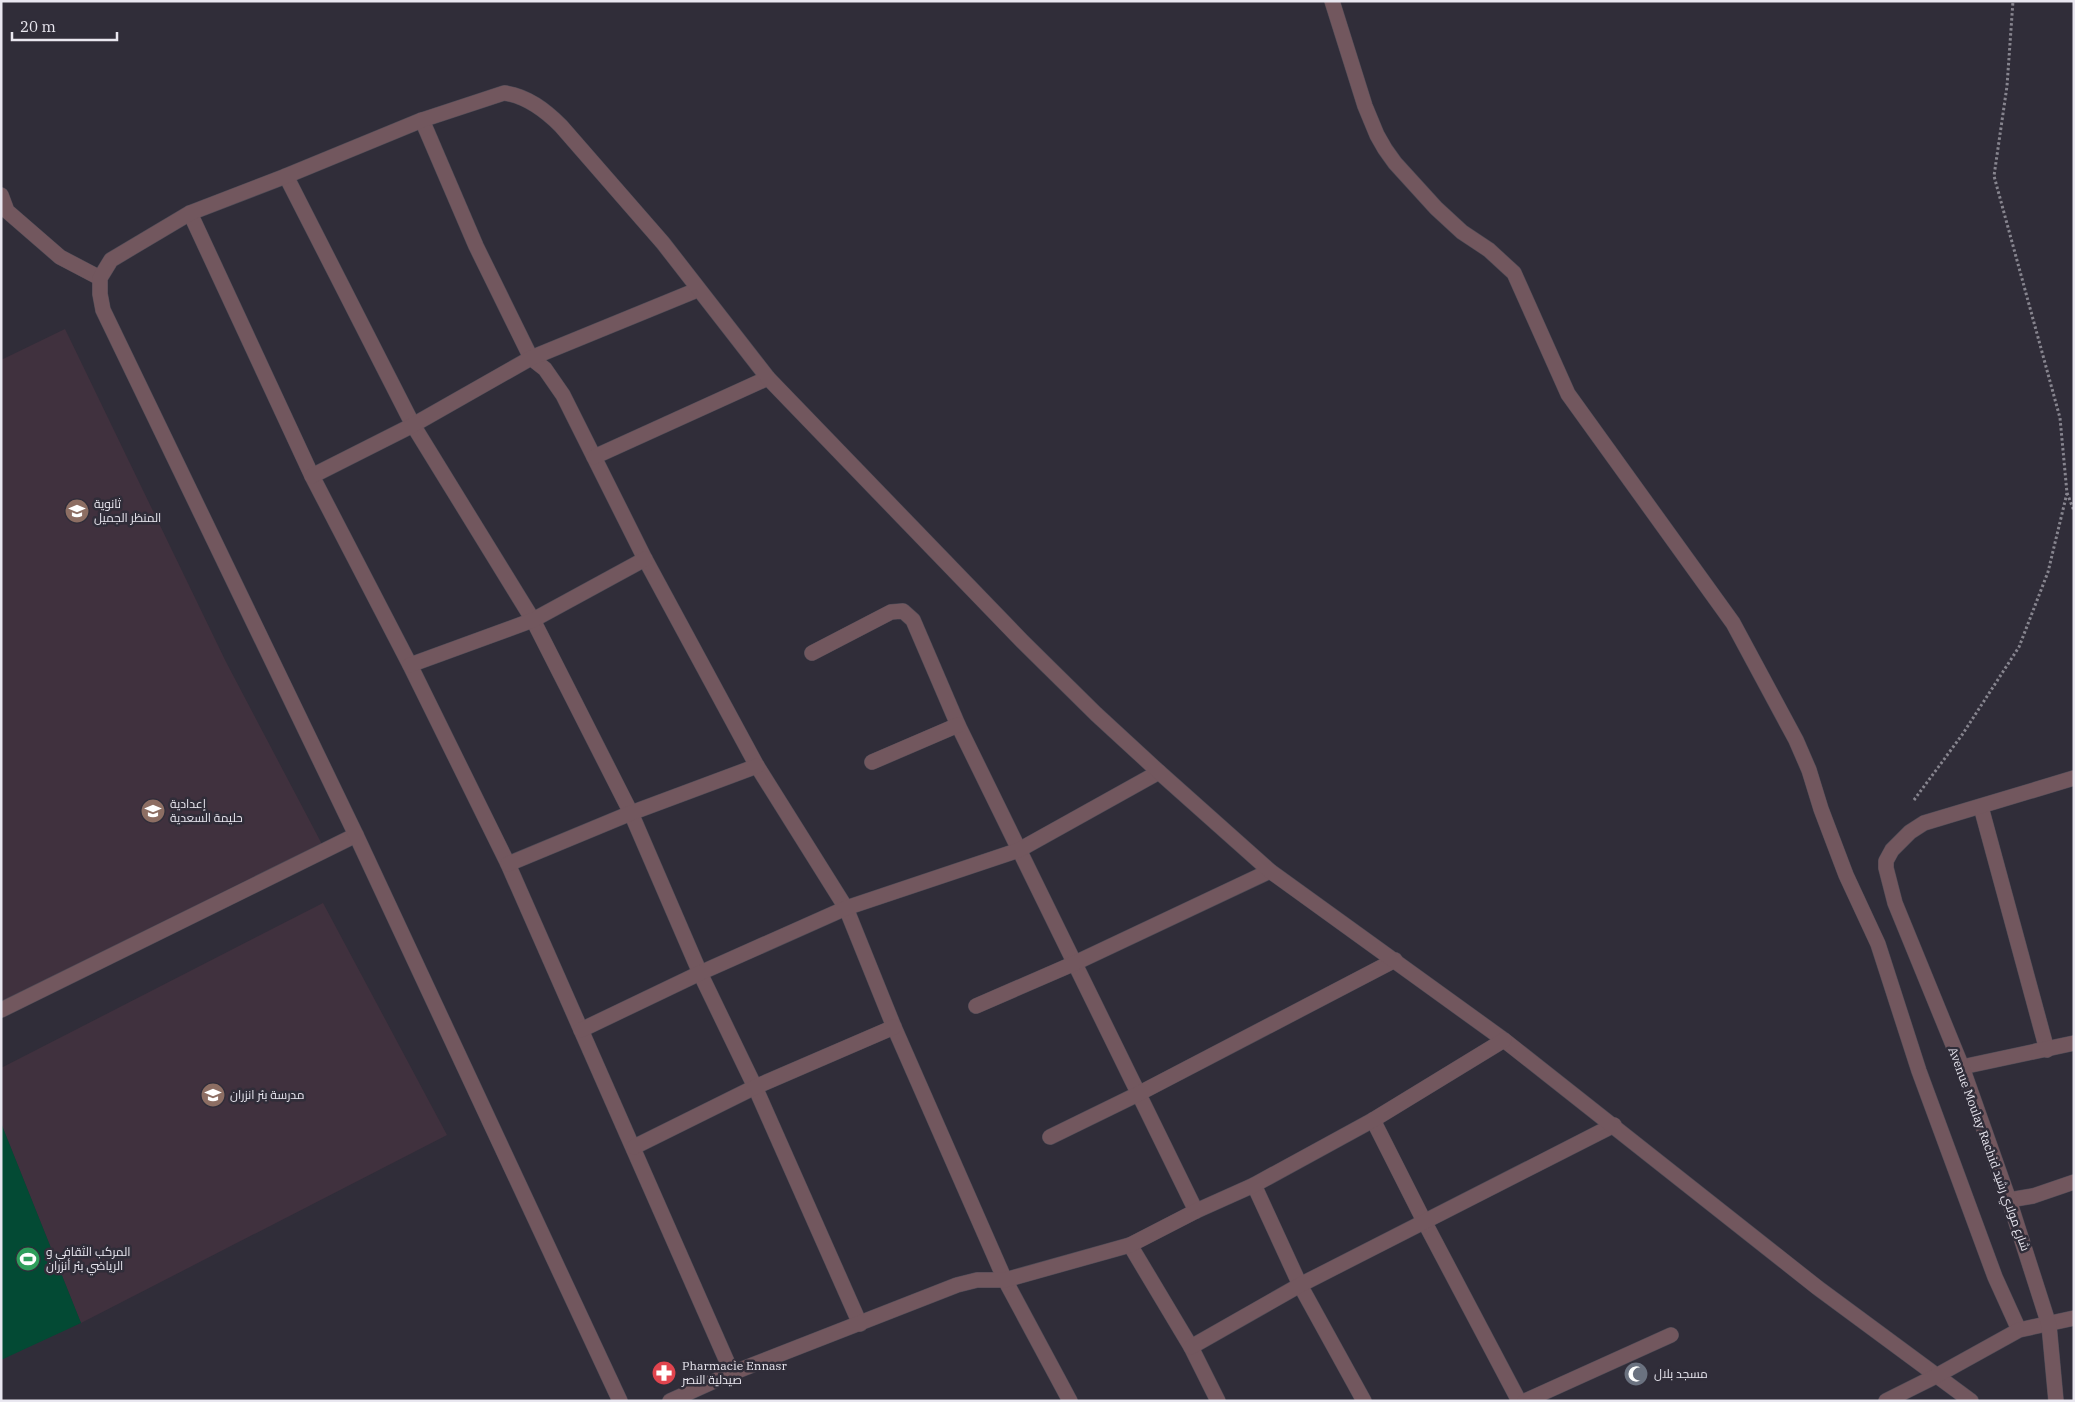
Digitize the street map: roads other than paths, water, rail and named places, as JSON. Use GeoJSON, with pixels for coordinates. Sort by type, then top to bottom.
{"type":"FeatureCollection","features":[{"type":"Feature","properties":{"kind":"street"},"geometry":{"type":"LineString","coordinates":[[1332,1],[1366,106],[1377,135],[1385,149],[1395,163],[1436,208],[1462,232],[1489,250],[1514,273],[1568,394],[1733,623],[1796,740],[1809,770],[1821,809],[1846,875],[1878,944],[1918,1071],[1995,1277],[2018,1330]]}},
{"type":"Feature","properties":{"kind":"street"},"geometry":{"type":"LineString","coordinates":[[620,1401],[356,834],[103,310],[100,294],[100,278],[111,260],[190,213],[422,120],[504,93],[516,94],[532,102],[561,126],[662,243],[768,378],[1022,641],[1096,714],[1270,871],[1504,1040],[1818,1288],[1971,1401]]}},
{"type":"Feature","properties":{"kind":"street"},"geometry":{"type":"LineString","coordinates":[[422,120],[476,246],[531,358],[542,365],[563,395],[645,559],[757,766],[846,908],[894,1027],[1005,1280],[1070,1401]]}},
{"type":"Feature","properties":{"kind":"street"},"geometry":{"type":"LineString","coordinates":[[286,176],[413,425],[533,620],[631,813],[700,973],[755,1087],[860,1324]]}},
{"type":"Feature","properties":{"kind":"street"},"geometry":{"type":"LineString","coordinates":[[1,195],[7,211],[60,257],[100,278]]}},
{"type":"Feature","properties":{"kind":"street"},"geometry":{"type":"LineString","coordinates":[[190,213],[312,476],[410,665],[508,864],[732,1373]]}},
{"type":"Feature","properties":{"kind":"street"},"geometry":{"type":"LineString","coordinates":[[312,476],[413,425],[531,358],[697,290]]}},
{"type":"Feature","properties":{"kind":"street"},"geometry":{"type":"LineString","coordinates":[[594,457],[768,378]]}},
{"type":"Feature","properties":{"kind":"street"},"geometry":{"type":"LineString","coordinates":[[410,665],[533,620],[645,559]]}},
{"type":"Feature","properties":{"kind":"street"},"geometry":{"type":"LineString","coordinates":[[812,653],[891,612],[903,611],[912,620],[958,725],[1196,1211]]}},
{"type":"Feature","properties":{"kind":"street"},"geometry":{"type":"LineString","coordinates":[[872,762],[958,725]]}},
{"type":"Feature","properties":{"kind":"street"},"geometry":{"type":"LineString","coordinates":[[508,864],[631,813],[757,766]]}},
{"type":"Feature","properties":{"kind":"street"},"geometry":{"type":"LineString","coordinates":[[581,1030],[700,973],[846,908],[1019,850],[1159,772]]}},
{"type":"Feature","properties":{"kind":"street"},"geometry":{"type":"LineString","coordinates":[[2047,1050],[1980,807],[2074,778]]}},
{"type":"Feature","properties":{"kind":"street","name":"Avenue Moulay Rachid شارع مولاي رشيد"},"geometry":{"type":"LineString","coordinates":[[1980,807],[1924,823],[1910,832],[1892,850],[1886,861],[1886,868],[1896,904],[1962,1067],[2009,1200],[2049,1325],[2056,1401]]}},
{"type":"Feature","properties":{"kind":"street"},"geometry":{"type":"LineString","coordinates":[[1,1010],[356,834]]}},
{"type":"Feature","properties":{"kind":"street"},"geometry":{"type":"LineString","coordinates":[[976,1006],[1075,963],[1270,871]]}},
{"type":"Feature","properties":{"kind":"street"},"geometry":{"type":"LineString","coordinates":[[1050,1137],[1138,1094],[1395,960]]}},
{"type":"Feature","properties":{"kind":"street"},"geometry":{"type":"LineString","coordinates":[[634,1148],[755,1087],[894,1027]]}},
{"type":"Feature","properties":{"kind":"street"},"geometry":{"type":"LineString","coordinates":[[670,1401],[732,1373],[957,1285],[977,1280],[1005,1280],[1130,1245],[1196,1211],[1254,1185],[1373,1120],[1504,1040]]}},
{"type":"Feature","properties":{"kind":"street"},"geometry":{"type":"LineString","coordinates":[[1962,1067],[2074,1044]]}},
{"type":"Feature","properties":{"kind":"street"},"geometry":{"type":"LineString","coordinates":[[1373,1120],[1519,1401]]}},
{"type":"Feature","properties":{"kind":"street"},"geometry":{"type":"LineString","coordinates":[[1191,1347],[1300,1285],[1614,1125]]}},
{"type":"Feature","properties":{"kind":"street"},"geometry":{"type":"LineString","coordinates":[[2009,1200],[2033,1196],[2074,1182]]}},
{"type":"Feature","properties":{"kind":"street"},"geometry":{"type":"LineString","coordinates":[[1254,1185],[1300,1285],[1364,1401]]}},
{"type":"Feature","properties":{"kind":"street"},"geometry":{"type":"LineString","coordinates":[[1130,1245],[1191,1347],[1218,1401]]}},
{"type":"Feature","properties":{"kind":"street"},"geometry":{"type":"LineString","coordinates":[[1886,1401],[1936,1376],[2018,1330],[2049,1325],[2074,1318]]}},
{"type":"Feature","properties":{"kind":"street"},"geometry":{"type":"LineString","coordinates":[[1526,1401],[1671,1335]]}},
{"type":"Feature","properties":{"kind":"place","name":"ثانوية المنظر الجميل"},"geometry":{"type":"Point","coordinates":[77,511]}},
{"type":"Feature","properties":{"kind":"place","name":"إعدادية حليمة السعدية"},"geometry":{"type":"Point","coordinates":[153,811]}},
{"type":"Feature","properties":{"kind":"place","name":"مدرسة بئر انزران"},"geometry":{"type":"Point","coordinates":[213,1095]}},
{"type":"Feature","properties":{"kind":"place","name":"المركب الثقافي و الرياضي بئر أنزران"},"geometry":{"type":"Point","coordinates":[28,1259]}},
{"type":"Feature","properties":{"kind":"place","name":"Pharmacie Ennasr صيدلية النصر"},"geometry":{"type":"Point","coordinates":[664,1373]}},
{"type":"Feature","properties":{"kind":"place","name":"مسجد بلال"},"geometry":{"type":"Point","coordinates":[1636,1374]}}]}
